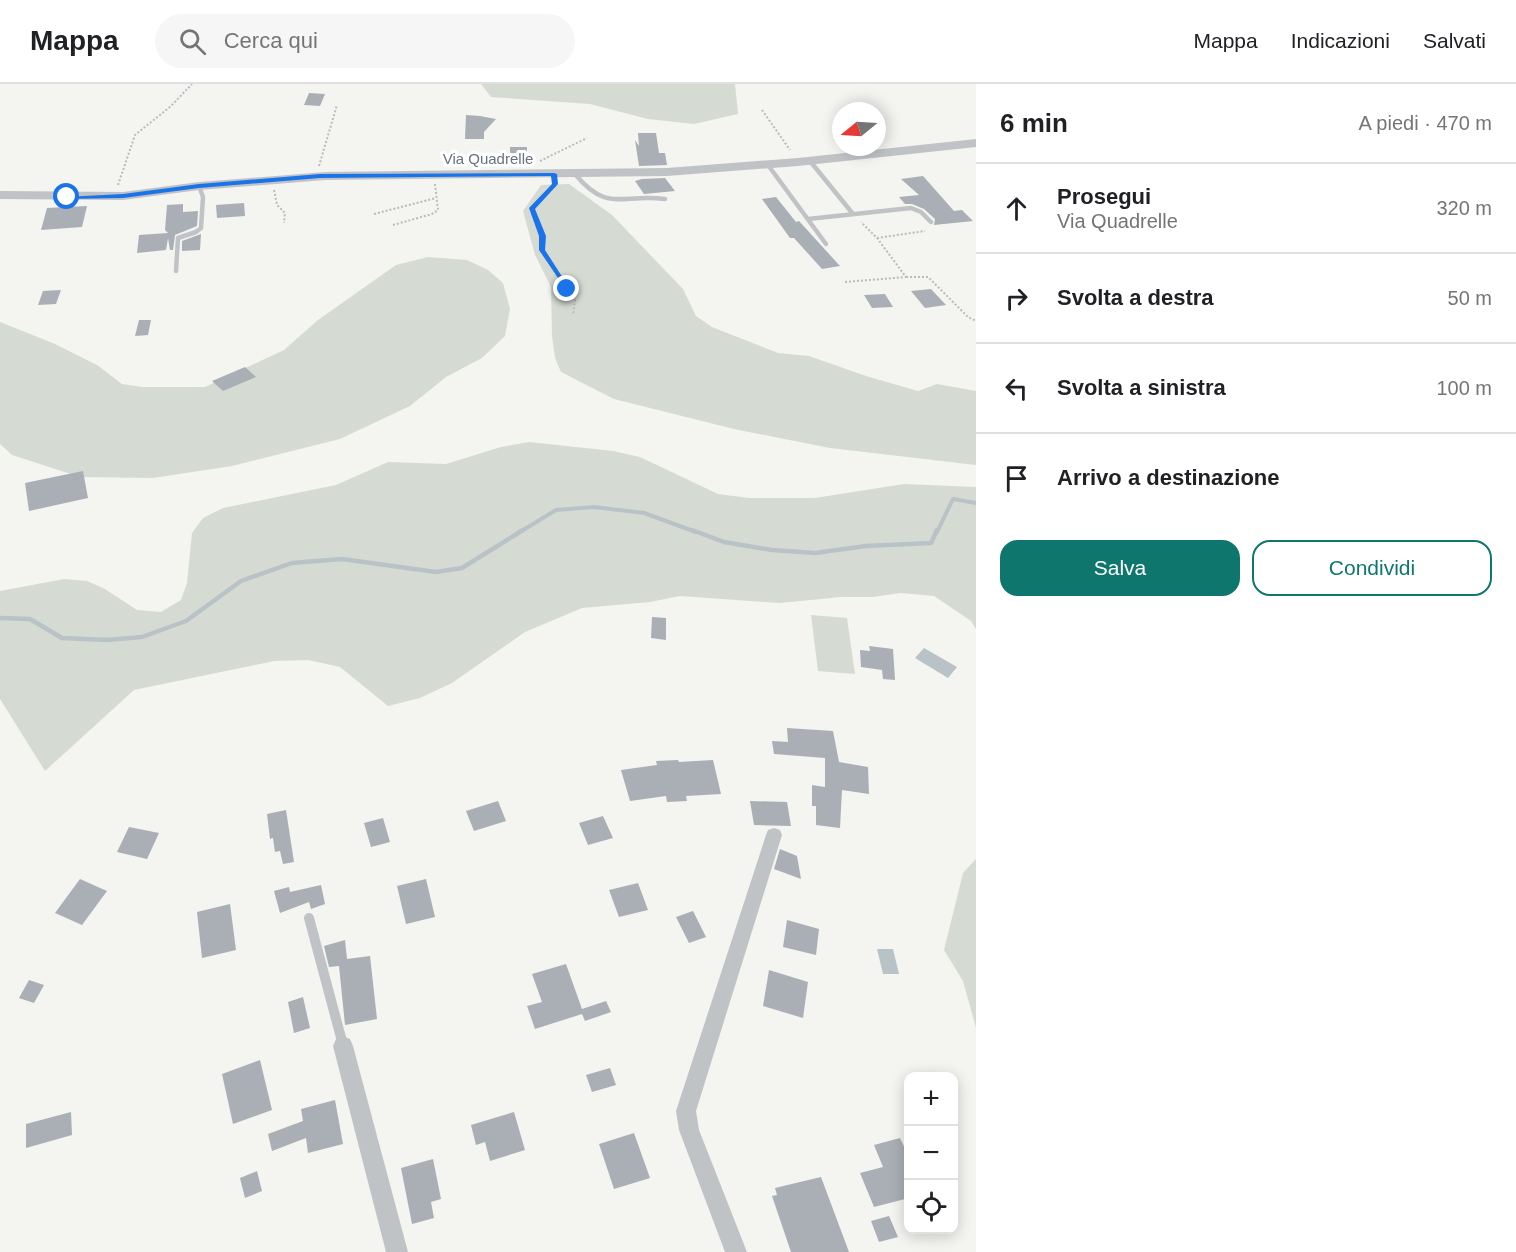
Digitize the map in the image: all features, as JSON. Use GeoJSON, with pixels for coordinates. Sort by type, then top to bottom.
{"type":"FeatureCollection","features":[{"type":"Feature","properties":{"kind":"street","name":"Via Quadrelle"},"geometry":{"type":"LineString","coordinates":[[0,195],[112,196],[316,176],[659,173],[804,162],[976,143]]}},
{"type":"Feature","properties":{"kind":"street"},"geometry":{"type":"LineString","coordinates":[[736,1252],[690,1130],[686,1110],[774,835]]}},
{"type":"Feature","properties":{"kind":"street"},"geometry":{"type":"LineString","coordinates":[[343,1046],[397,1252]]}},
{"type":"Feature","properties":{"kind":"lane"},"geometry":{"type":"LineString","coordinates":[[804,162],[853,214]]}},
{"type":"Feature","properties":{"kind":"lane"},"geometry":{"type":"LineString","coordinates":[[768,165],[826,243]]}},
{"type":"Feature","properties":{"kind":"lane"},"geometry":{"type":"LineString","coordinates":[[575,174],[589,192],[601,199],[665,199]]}},
{"type":"Feature","properties":{"kind":"lane"},"geometry":{"type":"LineString","coordinates":[[176,271],[178,238],[198,232],[201,228],[203,196],[199,186]]}},
{"type":"Feature","properties":{"kind":"lane"},"geometry":{"type":"LineString","coordinates":[[808,219],[911,208],[921,212],[931,222]]}},
{"type":"Feature","properties":{"kind":"lane"},"geometry":{"type":"LineString","coordinates":[[309,918],[343,1046]]}},
{"type":"Feature","properties":{"kind":"path"},"geometry":{"type":"LineString","coordinates":[[112,196],[135,135],[171,106],[192,84]]}},
{"type":"Feature","properties":{"kind":"path"},"geometry":{"type":"LineString","coordinates":[[316,176],[337,105]]}},
{"type":"Feature","properties":{"kind":"path"},"geometry":{"type":"LineString","coordinates":[[762,110],[804,162]]}},
{"type":"Feature","properties":{"kind":"path"},"geometry":{"type":"LineString","coordinates":[[534,174],[538,163],[587,138]]}},
{"type":"Feature","properties":{"kind":"path"},"geometry":{"type":"LineString","coordinates":[[393,225],[432,214],[438,210],[434,174]]}},
{"type":"Feature","properties":{"kind":"path"},"geometry":{"type":"LineString","coordinates":[[554,174],[555,184],[532,208],[543,236],[542,250],[558,278],[575,300],[573,315]]}},
{"type":"Feature","properties":{"kind":"path"},"geometry":{"type":"LineString","coordinates":[[272,180],[276,202],[285,213],[284,223]]}},
{"type":"Feature","properties":{"kind":"path"},"geometry":{"type":"LineString","coordinates":[[374,214],[436,198]]}},
{"type":"Feature","properties":{"kind":"path"},"geometry":{"type":"LineString","coordinates":[[853,214],[877,238],[906,277]]}},
{"type":"Feature","properties":{"kind":"path"},"geometry":{"type":"LineString","coordinates":[[877,238],[931,230]]}},
{"type":"Feature","properties":{"kind":"path"},"geometry":{"type":"LineString","coordinates":[[845,282],[928,277],[976,321]]}},
{"type":"Feature","properties":{"kind":"shaded area"},"geometry":{"type":"Polygon","coordinates":[[[481,84],[735,84],[738,114],[694,124],[648,119],[590,104],[491,97],[481,84]]]}},
{"type":"Feature","properties":{"kind":"shaded area"},"geometry":{"type":"Polygon","coordinates":[[[569,184],[612,215],[683,289],[696,316],[712,327],[778,353],[809,356],[918,391],[937,384],[976,391],[976,465],[830,448],[734,429],[614,399],[561,372],[555,358],[552,336],[551,287],[535,255],[523,211],[541,185],[569,184]]]}},
{"type":"Feature","properties":{"kind":"shaded area"},"geometry":{"type":"Polygon","coordinates":[[[428,257],[467,260],[488,270],[503,283],[510,309],[505,336],[482,358],[446,377],[410,406],[340,439],[232,466],[153,478],[80,477],[12,455],[0,444],[0,322],[55,344],[97,365],[122,384],[142,387],[205,387],[284,350],[318,320],[396,265],[428,257]]]}},
{"type":"Feature","properties":{"kind":"shaded area"},"geometry":{"type":"Polygon","coordinates":[[[529,442],[613,451],[640,457],[718,494],[749,498],[815,498],[904,484],[976,487],[976,629],[971,621],[934,596],[901,593],[780,603],[680,596],[650,602],[582,608],[525,632],[452,683],[420,698],[388,706],[340,667],[308,660],[274,661],[134,690],[45,771],[0,699],[0,591],[64,579],[87,581],[105,589],[137,610],[161,612],[181,600],[187,583],[192,533],[203,518],[223,508],[336,485],[388,462],[446,464],[501,447],[529,442]]]}},
{"type":"Feature","properties":{"kind":"shaded area"},"geometry":{"type":"Polygon","coordinates":[[[811,615],[847,618],[855,674],[818,671],[811,615]]]}},
{"type":"Feature","properties":{"kind":"shaded area"},"geometry":{"type":"Polygon","coordinates":[[[924,648],[957,667],[948,678],[915,658],[924,648]]]}},
{"type":"Feature","properties":{"kind":"shaded area"},"geometry":{"type":"Polygon","coordinates":[[[976,859],[976,1028],[963,981],[944,950],[963,873],[976,859]]]}},
{"type":"Feature","properties":{"kind":"shaded area"},"geometry":{"type":"Polygon","coordinates":[[[877,949],[893,949],[899,974],[883,974],[877,949]]]}},
{"type":"Feature","properties":{"kind":"building"},"geometry":{"type":"Polygon","coordinates":[[[309,93],[325,94],[320,106],[304,105],[309,93]]]}},
{"type":"Feature","properties":{"kind":"building"},"geometry":{"type":"Polygon","coordinates":[[[466,115],[496,119],[484,132],[484,139],[465,139],[466,115]]]}},
{"type":"Feature","properties":{"kind":"building"},"geometry":{"type":"Polygon","coordinates":[[[638,133],[656,133],[659,153],[665,153],[667,165],[639,166],[635,140],[639,146],[638,133]]]}},
{"type":"Feature","properties":{"kind":"building"},"geometry":{"type":"Polygon","coordinates":[[[510,147],[527,147],[527,160],[510,160],[510,147]]]}},
{"type":"Feature","properties":{"kind":"building"},"geometry":{"type":"Polygon","coordinates":[[[923,176],[954,211],[962,210],[973,221],[934,225],[935,219],[924,209],[905,204],[899,197],[919,195],[901,179],[923,176]]]}},
{"type":"Feature","properties":{"kind":"building"},"geometry":{"type":"Polygon","coordinates":[[[665,178],[675,191],[644,194],[635,181],[642,179],[665,178]]]}},
{"type":"Feature","properties":{"kind":"building"},"geometry":{"type":"Polygon","coordinates":[[[776,197],[796,222],[799,221],[840,266],[822,269],[794,238],[790,238],[762,199],[776,197]]]}},
{"type":"Feature","properties":{"kind":"building"},"geometry":{"type":"Polygon","coordinates":[[[244,203],[245,216],[217,218],[216,205],[244,203]]]}},
{"type":"Feature","properties":{"kind":"building"},"geometry":{"type":"Polygon","coordinates":[[[183,204],[183,212],[198,211],[197,226],[175,235],[173,250],[170,250],[168,238],[166,250],[137,253],[139,235],[168,233],[165,230],[167,205],[183,204]]]}},
{"type":"Feature","properties":{"kind":"building"},"geometry":{"type":"Polygon","coordinates":[[[87,206],[82,227],[41,230],[47,208],[87,206]]]}},
{"type":"Feature","properties":{"kind":"building"},"geometry":{"type":"Polygon","coordinates":[[[201,234],[200,250],[182,251],[182,241],[201,234]]]}},
{"type":"Feature","properties":{"kind":"building"},"geometry":{"type":"Polygon","coordinates":[[[931,289],[946,305],[925,308],[911,291],[931,289]]]}},
{"type":"Feature","properties":{"kind":"building"},"geometry":{"type":"Polygon","coordinates":[[[61,290],[56,304],[38,305],[43,291],[61,290]]]}},
{"type":"Feature","properties":{"kind":"building"},"geometry":{"type":"Polygon","coordinates":[[[885,294],[893,307],[872,308],[864,295],[885,294]]]}},
{"type":"Feature","properties":{"kind":"building"},"geometry":{"type":"Polygon","coordinates":[[[139,320],[151,320],[148,335],[135,336],[139,320]]]}},
{"type":"Feature","properties":{"kind":"building"},"geometry":{"type":"Polygon","coordinates":[[[245,367],[256,377],[223,391],[212,381],[245,367]]]}},
{"type":"Feature","properties":{"kind":"building"},"geometry":{"type":"Polygon","coordinates":[[[83,471],[88,498],[29,511],[25,483],[83,471]]]}},
{"type":"Feature","properties":{"kind":"building"},"geometry":{"type":"Polygon","coordinates":[[[652,617],[666,618],[666,640],[651,638],[652,617]]]}},
{"type":"Feature","properties":{"kind":"building"},"geometry":{"type":"Polygon","coordinates":[[[869,646],[893,649],[895,680],[883,679],[882,670],[861,667],[860,650],[870,651],[869,646]]]}},
{"type":"Feature","properties":{"kind":"building"},"geometry":{"type":"Polygon","coordinates":[[[787,728],[833,731],[839,762],[868,767],[869,794],[842,790],[840,828],[816,825],[816,806],[812,806],[812,785],[825,787],[825,758],[774,754],[772,741],[788,742],[787,728]]]}},
{"type":"Feature","properties":{"kind":"building"},"geometry":{"type":"Polygon","coordinates":[[[678,760],[679,762],[713,760],[721,794],[686,796],[687,801],[667,802],[666,796],[630,801],[621,770],[657,765],[656,761],[678,760]]]}},
{"type":"Feature","properties":{"kind":"building"},"geometry":{"type":"Polygon","coordinates":[[[498,801],[506,821],[474,831],[466,811],[498,801]]]}},
{"type":"Feature","properties":{"kind":"building"},"geometry":{"type":"Polygon","coordinates":[[[750,801],[787,802],[791,826],[754,825],[750,801]]]}},
{"type":"Feature","properties":{"kind":"building"},"geometry":{"type":"Polygon","coordinates":[[[286,810],[294,862],[283,864],[280,851],[275,852],[273,838],[270,839],[267,814],[286,810]]]}},
{"type":"Feature","properties":{"kind":"building"},"geometry":{"type":"Polygon","coordinates":[[[603,816],[613,838],[588,845],[579,823],[603,816]]]}},
{"type":"Feature","properties":{"kind":"building"},"geometry":{"type":"Polygon","coordinates":[[[383,818],[390,842],[371,847],[364,823],[383,818]]]}},
{"type":"Feature","properties":{"kind":"building"},"geometry":{"type":"Polygon","coordinates":[[[129,827],[159,833],[147,859],[117,852],[129,827]]]}},
{"type":"Feature","properties":{"kind":"building"},"geometry":{"type":"Polygon","coordinates":[[[780,849],[797,856],[801,879],[774,869],[780,849]]]}},
{"type":"Feature","properties":{"kind":"building"},"geometry":{"type":"Polygon","coordinates":[[[80,879],[107,891],[82,925],[55,913],[80,879]]]}},
{"type":"Feature","properties":{"kind":"building"},"geometry":{"type":"Polygon","coordinates":[[[426,879],[435,917],[406,924],[397,886],[426,879]]]}},
{"type":"Feature","properties":{"kind":"building"},"geometry":{"type":"Polygon","coordinates":[[[638,883],[648,910],[619,917],[609,890],[638,883]]]}},
{"type":"Feature","properties":{"kind":"building"},"geometry":{"type":"Polygon","coordinates":[[[321,885],[325,904],[311,909],[309,902],[280,913],[274,891],[289,887],[290,892],[321,885]]]}},
{"type":"Feature","properties":{"kind":"building"},"geometry":{"type":"Polygon","coordinates":[[[230,904],[236,950],[202,958],[197,912],[230,904]]]}},
{"type":"Feature","properties":{"kind":"building"},"geometry":{"type":"Polygon","coordinates":[[[693,911],[706,937],[689,943],[676,917],[693,911]]]}},
{"type":"Feature","properties":{"kind":"building"},"geometry":{"type":"Polygon","coordinates":[[[787,920],[819,929],[816,955],[783,947],[787,920]]]}},
{"type":"Feature","properties":{"kind":"building"},"geometry":{"type":"Polygon","coordinates":[[[345,940],[347,959],[370,956],[377,1019],[345,1025],[339,966],[329,967],[324,946],[345,940]]]}},
{"type":"Feature","properties":{"kind":"building"},"geometry":{"type":"Polygon","coordinates":[[[566,964],[582,1009],[606,1001],[611,1012],[585,1021],[582,1014],[535,1029],[527,1006],[542,1002],[532,974],[566,964]]]}},
{"type":"Feature","properties":{"kind":"building"},"geometry":{"type":"Polygon","coordinates":[[[769,970],[808,982],[803,1018],[763,1006],[769,970]]]}},
{"type":"Feature","properties":{"kind":"building"},"geometry":{"type":"Polygon","coordinates":[[[29,980],[44,985],[34,1003],[19,998],[29,980]]]}},
{"type":"Feature","properties":{"kind":"building"},"geometry":{"type":"Polygon","coordinates":[[[303,997],[310,1028],[294,1033],[288,1002],[303,997]]]}},
{"type":"Feature","properties":{"kind":"building"},"geometry":{"type":"Polygon","coordinates":[[[260,1060],[272,1110],[233,1124],[222,1074],[260,1060]]]}},
{"type":"Feature","properties":{"kind":"building"},"geometry":{"type":"Polygon","coordinates":[[[610,1068],[616,1085],[592,1092],[586,1075],[610,1068]]]}},
{"type":"Feature","properties":{"kind":"building"},"geometry":{"type":"Polygon","coordinates":[[[335,1100],[343,1144],[308,1153],[306,1138],[272,1151],[268,1134],[303,1121],[301,1109],[335,1100]]]}},
{"type":"Feature","properties":{"kind":"building"},"geometry":{"type":"Polygon","coordinates":[[[71,1112],[72,1135],[26,1148],[26,1124],[71,1112]]]}},
{"type":"Feature","properties":{"kind":"building"},"geometry":{"type":"Polygon","coordinates":[[[514,1112],[525,1150],[490,1161],[485,1142],[476,1145],[471,1125],[514,1112]]]}},
{"type":"Feature","properties":{"kind":"building"},"geometry":{"type":"Polygon","coordinates":[[[634,1133],[650,1178],[614,1189],[599,1144],[634,1133]]]}},
{"type":"Feature","properties":{"kind":"building"},"geometry":{"type":"Polygon","coordinates":[[[900,1138],[904,1146],[904,1199],[874,1207],[860,1173],[883,1167],[874,1145],[900,1138]]]}},
{"type":"Feature","properties":{"kind":"building"},"geometry":{"type":"Polygon","coordinates":[[[433,1159],[441,1199],[431,1202],[434,1218],[412,1224],[401,1168],[433,1159]]]}},
{"type":"Feature","properties":{"kind":"building"},"geometry":{"type":"Polygon","coordinates":[[[257,1171],[262,1191],[245,1198],[240,1178],[257,1171]]]}},
{"type":"Feature","properties":{"kind":"building"},"geometry":{"type":"Polygon","coordinates":[[[821,1177],[849,1252],[791,1252],[772,1196],[777,1195],[775,1188],[821,1177]]]}},
{"type":"Feature","properties":{"kind":"building"},"geometry":{"type":"Polygon","coordinates":[[[889,1216],[898,1237],[879,1242],[871,1221],[889,1216]]]}},
{"type":"Feature","properties":{"kind":"waterway"},"geometry":{"type":"LineString","coordinates":[[937,532],[953,499],[976,503]]}},
{"type":"Feature","properties":{"kind":"waterway"},"geometry":{"type":"LineString","coordinates":[[520,532],[556,510],[594,507],[644,513],[696,532]]}},
{"type":"Feature","properties":{"kind":"waterway"},"geometry":{"type":"LineString","coordinates":[[0,618],[30,619],[62,638],[107,640],[142,637],[186,621],[241,581],[292,563],[342,559],[436,572],[462,568],[523,530]]}},
{"type":"Feature","properties":{"kind":"waterway"},"geometry":{"type":"LineString","coordinates":[[692,530],[724,542],[772,550],[815,553],[866,546],[931,543],[937,530]]}},
{"type":"Feature","properties":{"kind":"route"},"geometry":{"type":"LineString","coordinates":[[67,197],[123,196],[199,186],[320,176],[554,174],[555,184],[549,194],[532,208],[543,236],[542,250],[567,289]]}}]}
